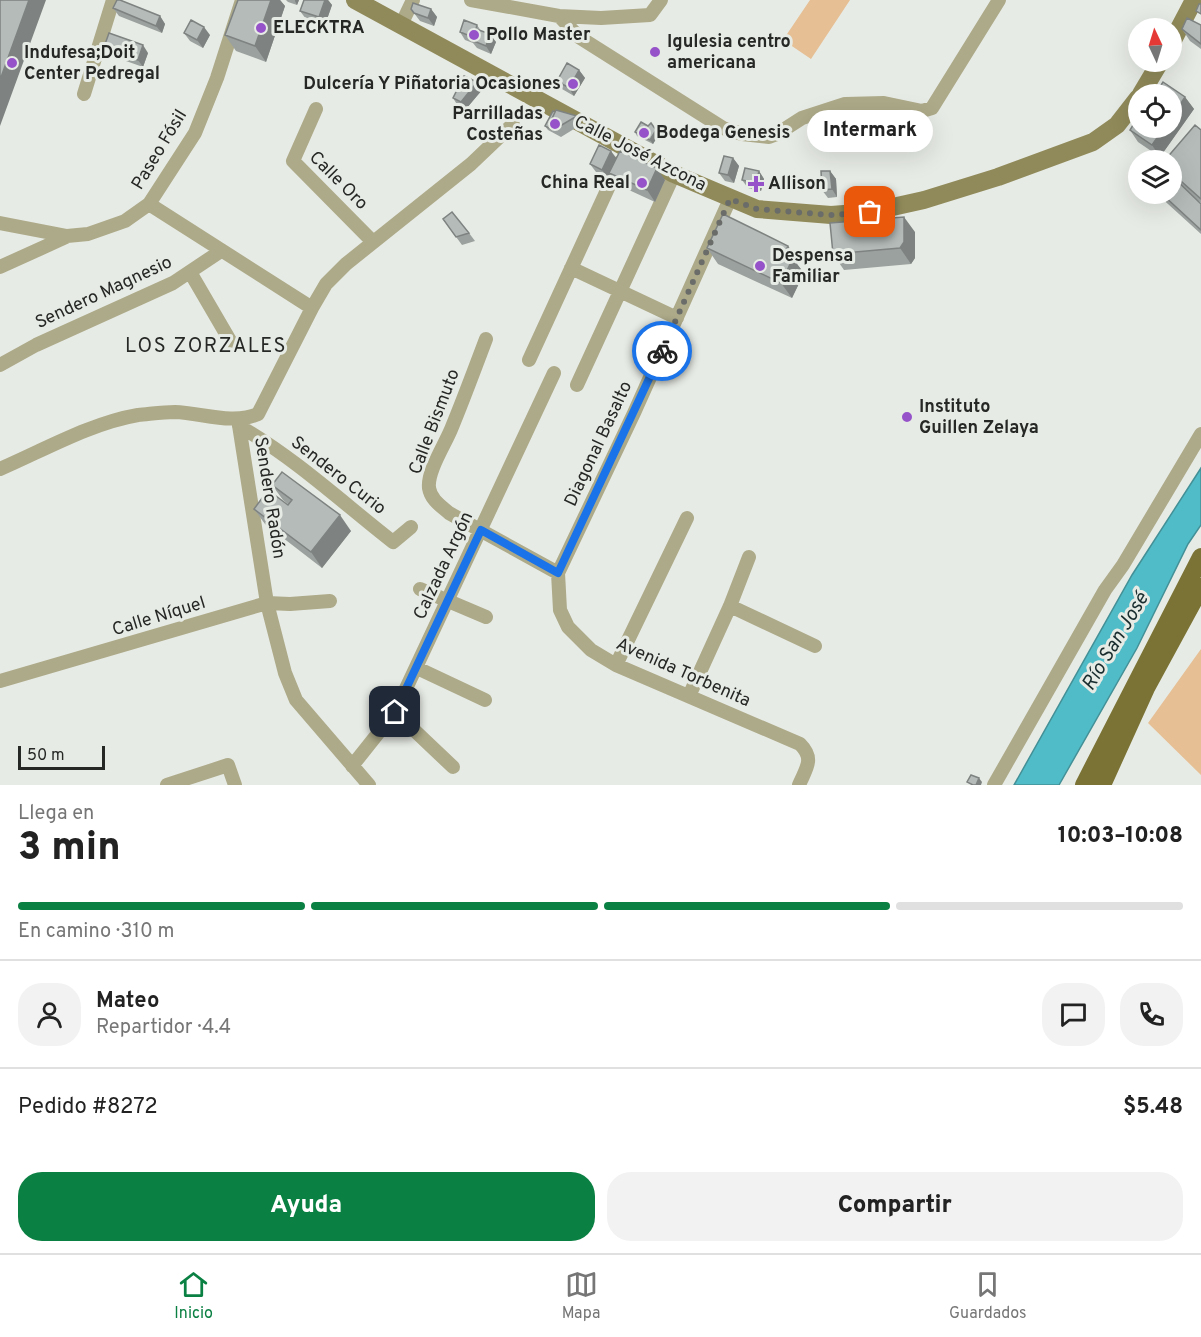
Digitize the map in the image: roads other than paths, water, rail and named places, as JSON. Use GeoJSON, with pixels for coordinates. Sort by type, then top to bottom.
{"type":"FeatureCollection","features":[{"type":"Feature","properties":{"kind":"main road"},"geometry":{"type":"LineString","coordinates":[[1182,23],[1194,0]]}},
{"type":"Feature","properties":{"kind":"main road","name":"Calle José Azcona"},"geometry":{"type":"LineString","coordinates":[[363,2],[400,25],[626,149],[674,174],[757,209],[831,215],[870,212],[924,200],[998,177],[1093,142],[1117,125],[1128,111]]}},
{"type":"Feature","properties":{"kind":"main road"},"geometry":{"type":"LineString","coordinates":[[1084,785],[1201,557]]}},
{"type":"Feature","properties":{"kind":"main road"},"geometry":{"type":"LineString","coordinates":[[1102,785],[1146,688],[1201,587]]}},
{"type":"Feature","properties":{"kind":"street"},"geometry":{"type":"LineString","coordinates":[[84,94],[113,0]]}},
{"type":"Feature","properties":{"kind":"street","name":"Paseo Fósil"},"geometry":{"type":"LineString","coordinates":[[0,223],[67,236],[88,234],[125,220],[150,204],[195,133],[217,78],[242,0]]}},
{"type":"Feature","properties":{"kind":"street"},"geometry":{"type":"LineString","coordinates":[[400,25],[413,0]]}},
{"type":"Feature","properties":{"kind":"street"},"geometry":{"type":"LineString","coordinates":[[471,0],[559,16],[601,18],[650,15],[661,0]]}},
{"type":"Feature","properties":{"kind":"street"},"geometry":{"type":"LineString","coordinates":[[559,16],[579,37],[723,128],[742,134],[769,137],[802,117],[845,104],[884,103],[922,111],[932,108],[999,0]]}},
{"type":"Feature","properties":{"kind":"street","name":"Calle Oro"},"geometry":{"type":"LineString","coordinates":[[316,109],[293,161],[373,242]]}},
{"type":"Feature","properties":{"kind":"street","name":"Sendero Radón"},"geometry":{"type":"LineString","coordinates":[[369,785],[296,700],[285,673],[267,603],[239,423],[258,414],[326,284],[346,264],[471,165],[513,124]]}},
{"type":"Feature","properties":{"kind":"street"},"geometry":{"type":"LineString","coordinates":[[529,360],[626,149]]}},
{"type":"Feature","properties":{"kind":"street"},"geometry":{"type":"LineString","coordinates":[[578,385],[674,174]]}},
{"type":"Feature","properties":{"kind":"street","name":"Diagonal Basalto"},"geometry":{"type":"LineString","coordinates":[[558,573],[634,413],[730,199]]}},
{"type":"Feature","properties":{"kind":"street"},"geometry":{"type":"LineString","coordinates":[[150,204],[312,308]]}},
{"type":"Feature","properties":{"kind":"street"},"geometry":{"type":"LineString","coordinates":[[0,267],[67,236]]}},
{"type":"Feature","properties":{"kind":"street","name":"Sendero Magnesio"},"geometry":{"type":"LineString","coordinates":[[0,365],[36,345],[173,283],[221,251]]}},
{"type":"Feature","properties":{"kind":"street"},"geometry":{"type":"LineString","coordinates":[[571,268],[677,318]]}},
{"type":"Feature","properties":{"kind":"street"},"geometry":{"type":"LineString","coordinates":[[190,272],[232,344]]}},
{"type":"Feature","properties":{"kind":"street","name":"Calle Bismuto"},"geometry":{"type":"LineString","coordinates":[[486,339],[429,480],[429,489],[434,500],[449,513],[558,573]]}},
{"type":"Feature","properties":{"kind":"street","name":"Calzada Argón"},"geometry":{"type":"LineString","coordinates":[[352,766],[395,712],[554,373]]}},
{"type":"Feature","properties":{"kind":"street"},"geometry":{"type":"LineString","coordinates":[[0,470],[108,422],[129,417],[174,412],[239,423]]}},
{"type":"Feature","properties":{"kind":"street","name":"Sendero Curio"},"geometry":{"type":"LineString","coordinates":[[239,423],[393,542],[411,527]]}},
{"type":"Feature","properties":{"kind":"street"},"geometry":{"type":"LineString","coordinates":[[994,785],[1105,590],[1123,565],[1201,434]]}},
{"type":"Feature","properties":{"kind":"street"},"geometry":{"type":"LineString","coordinates":[[616,665],[687,518]]}},
{"type":"Feature","properties":{"kind":"street"},"geometry":{"type":"LineString","coordinates":[[689,696],[730,606],[749,557]]}},
{"type":"Feature","properties":{"kind":"street","name":"Avenida Torbenita"},"geometry":{"type":"LineString","coordinates":[[558,573],[560,610],[568,627],[591,650],[616,665],[800,744],[807,751],[809,759],[799,785]]}},
{"type":"Feature","properties":{"kind":"street"},"geometry":{"type":"LineString","coordinates":[[420,589],[486,617]]}},
{"type":"Feature","properties":{"kind":"street","name":"Calle Níquel"},"geometry":{"type":"LineString","coordinates":[[0,681],[267,603],[330,601]]}},
{"type":"Feature","properties":{"kind":"street"},"geometry":{"type":"LineString","coordinates":[[730,606],[815,646]]}},
{"type":"Feature","properties":{"kind":"street"},"geometry":{"type":"LineString","coordinates":[[417,668],[485,700]]}},
{"type":"Feature","properties":{"kind":"street"},"geometry":{"type":"LineString","coordinates":[[395,712],[453,767]]}},
{"type":"Feature","properties":{"kind":"street"},"geometry":{"type":"LineString","coordinates":[[167,785],[226,765],[230,766],[235,785]]}},
{"type":"Feature","properties":{"kind":"water","name":"Río San José"},"geometry":{"type":"Polygon","coordinates":[[[1201,468],[1201,525],[1188,544],[1137,648],[1059,785],[1014,785],[1132,575],[1201,468]]]}},
{"type":"Feature","properties":{"kind":"place","name":"ELECKTRA"},"geometry":{"type":"Point","coordinates":[261,28]}},
{"type":"Feature","properties":{"kind":"place","name":"Pollo Master"},"geometry":{"type":"Point","coordinates":[474,35]}},
{"type":"Feature","properties":{"kind":"place","name":"Igulesia centro americana"},"geometry":{"type":"Point","coordinates":[655,52]}},
{"type":"Feature","properties":{"kind":"place","name":"Indufesa;Doit Center Pedregal"},"geometry":{"type":"Point","coordinates":[12,63]}},
{"type":"Feature","properties":{"kind":"place","name":"Dulcería Y Piñatoria Ocasiones"},"geometry":{"type":"Point","coordinates":[573,84]}},
{"type":"Feature","properties":{"kind":"place","name":"Parrilladas Costeñas"},"geometry":{"type":"Point","coordinates":[555,124]}},
{"type":"Feature","properties":{"kind":"place","name":"Bodega Genesis"},"geometry":{"type":"Point","coordinates":[644,133]}},
{"type":"Feature","properties":{"kind":"place","name":"China Real"},"geometry":{"type":"Point","coordinates":[642,183]}},
{"type":"Feature","properties":{"kind":"place","name":"Allison"},"geometry":{"type":"Point","coordinates":[756,184]}},
{"type":"Feature","properties":{"kind":"place","name":"Intermark"},"geometry":{"type":"Point","coordinates":[870,212]}},
{"type":"Feature","properties":{"kind":"place","name":"Despensa Familiar"},"geometry":{"type":"Point","coordinates":[760,266]}},
{"type":"Feature","properties":{"kind":"place","name":"Instituto Guillen Zelaya"},"geometry":{"type":"Point","coordinates":[907,417]}},
{"type":"Feature","properties":{"kind":"district","name":"LOS ZORZALES"},"geometry":{"type":"Point","coordinates":[206,347]}}]}
